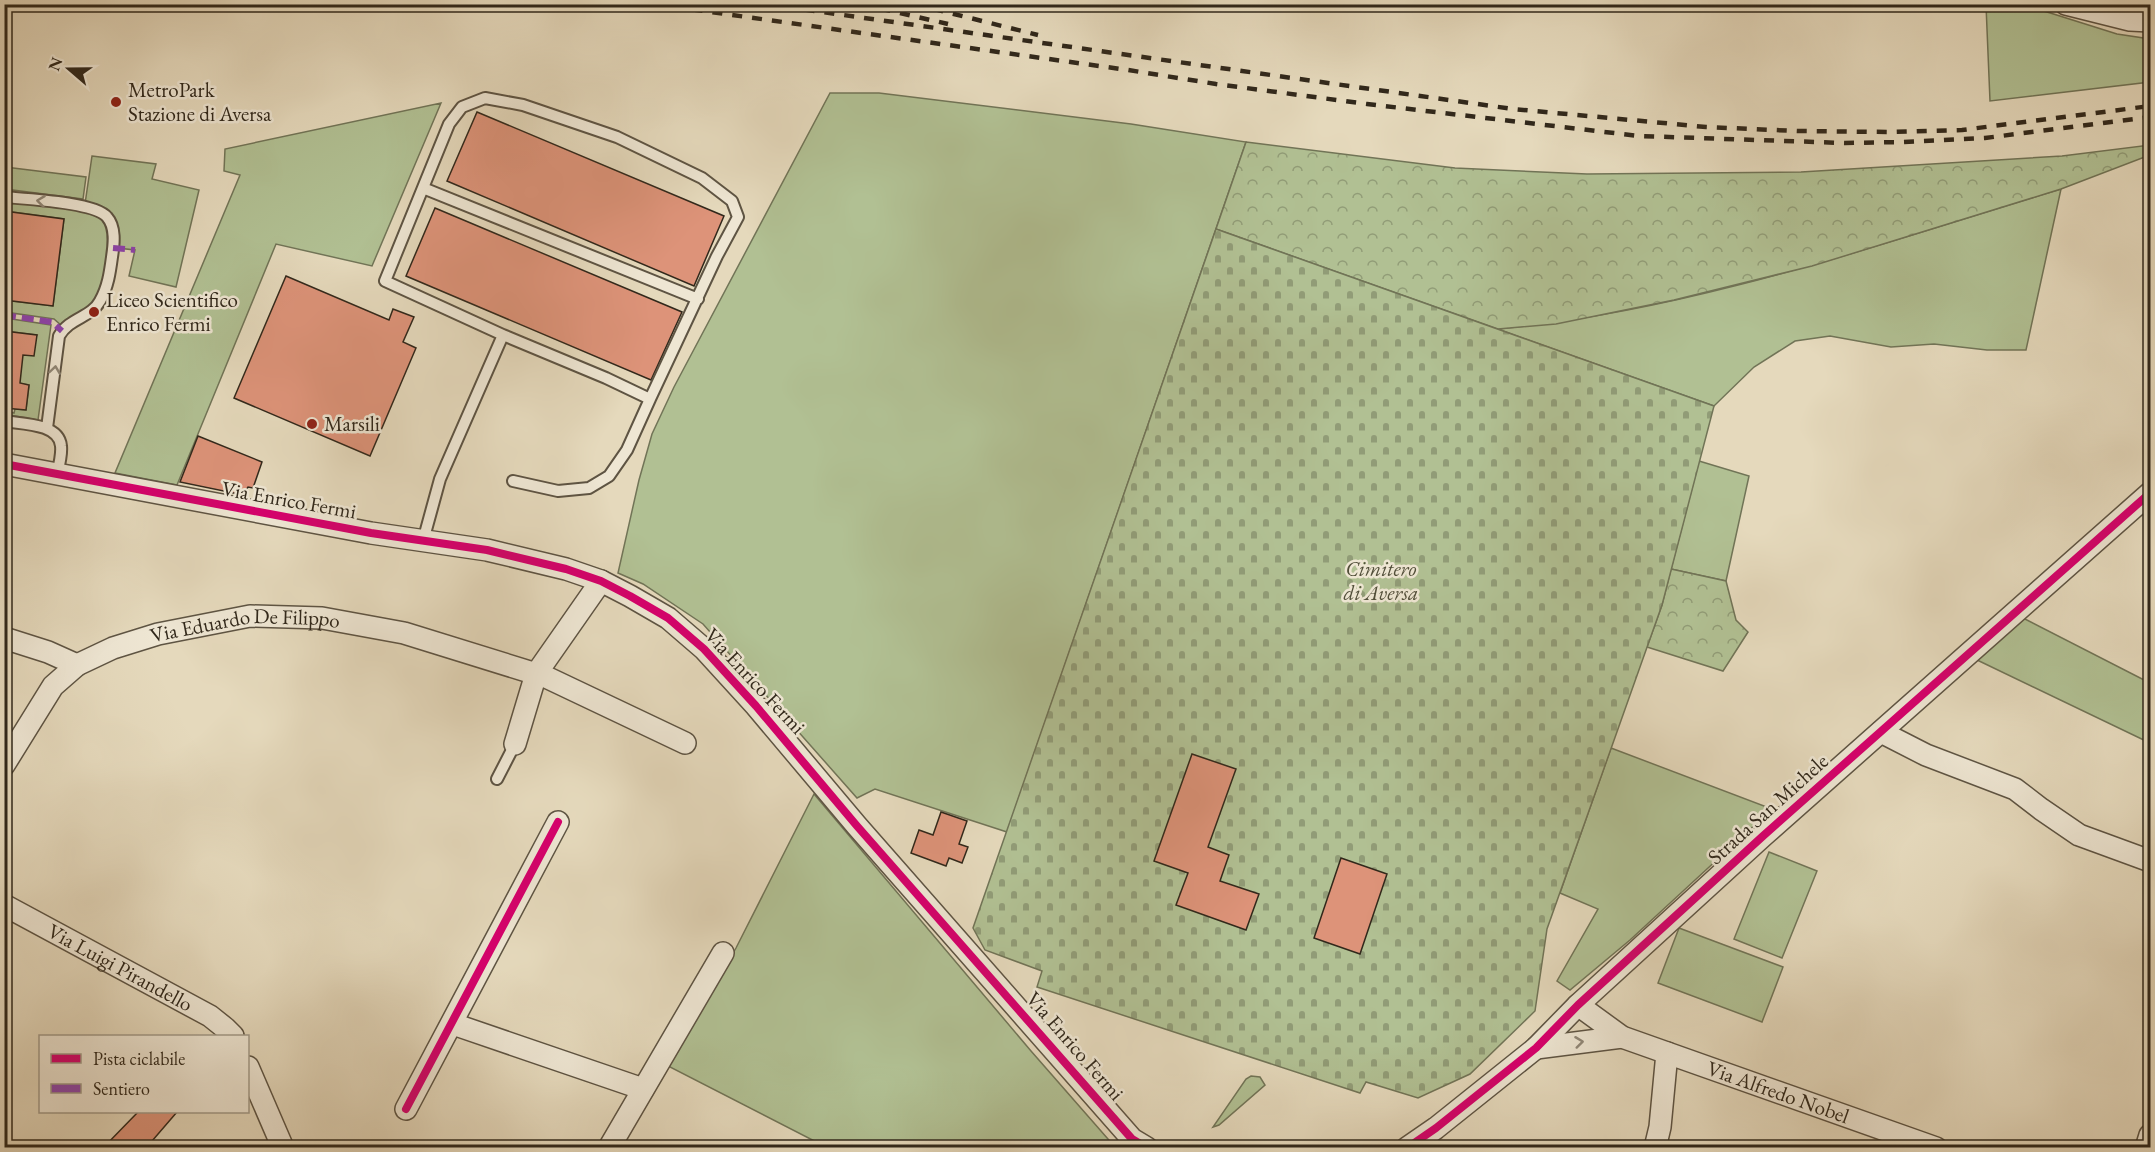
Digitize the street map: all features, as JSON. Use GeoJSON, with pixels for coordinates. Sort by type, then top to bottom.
{"type":"FeatureCollection","features":[{"type":"Feature","properties":{"kind":"street"},"geometry":{"type":"LineString","coordinates":[[2066,4],[2130,20],[2151,21]]}},
{"type":"Feature","properties":{"kind":"street","name":"Via Enrico Fermi"},"geometry":{"type":"LineString","coordinates":[[4,464],[271,515],[487,550],[566,569],[601,581],[668,618],[704,649],[756,706],[857,826],[1132,1139],[1148,1148]]}},
{"type":"Feature","properties":{"kind":"street","name":"Strada San Michele"},"geometry":{"type":"LineString","coordinates":[[1407,1148],[1436,1128],[1536,1048],[1578,1005],[2151,493]]}},
{"type":"Feature","properties":{"kind":"street"},"geometry":{"type":"LineString","coordinates":[[515,744],[536,674],[601,581]]}},
{"type":"Feature","properties":{"kind":"street","name":"Via Eduardo De Filippo"},"geometry":{"type":"LineString","coordinates":[[4,765],[53,686],[77,665],[113,648],[158,633],[250,616],[322,618],[404,633],[536,674],[685,743]]}},
{"type":"Feature","properties":{"kind":"street"},"geometry":{"type":"LineString","coordinates":[[4,638],[48,652],[77,665]]}},
{"type":"Feature","properties":{"kind":"street"},"geometry":{"type":"LineString","coordinates":[[1881,732],[1926,755],[2015,789],[2079,835],[2151,861]]}},
{"type":"Feature","properties":{"kind":"street"},"geometry":{"type":"LineString","coordinates":[[406,1109],[558,822]]}},
{"type":"Feature","properties":{"kind":"street","name":"Via Luigi Pirandello"},"geometry":{"type":"LineString","coordinates":[[4,905],[210,1016],[232,1035]]}},
{"type":"Feature","properties":{"kind":"street"},"geometry":{"type":"LineString","coordinates":[[609,1148],[723,953]]}},
{"type":"Feature","properties":{"kind":"street","name":"Via Alfredo Nobel"},"geometry":{"type":"LineString","coordinates":[[1578,1005],[1622,1037],[1769,1087],[1936,1148]]}},
{"type":"Feature","properties":{"kind":"street"},"geometry":{"type":"LineString","coordinates":[[453,1024],[643,1089]]}},
{"type":"Feature","properties":{"kind":"street","name":"Via Alfredo Nobel"},"geometry":{"type":"LineString","coordinates":[[1536,1048],[1622,1037]]}},
{"type":"Feature","properties":{"kind":"street"},"geometry":{"type":"LineString","coordinates":[[1655,1148],[1660,1127],[1667,1053]]}},
{"type":"Feature","properties":{"kind":"street"},"geometry":{"type":"LineString","coordinates":[[249,1069],[284,1148]]}},
{"type":"Feature","properties":{"kind":"street"},"geometry":{"type":"LineString","coordinates":[[2146,1148],[2151,1135]]}},
{"type":"Feature","properties":{"kind":"lane"},"geometry":{"type":"LineString","coordinates":[[513,481],[558,491],[589,488],[609,476],[627,450],[717,256],[738,217],[732,201],[702,178],[617,137],[523,105],[485,98],[462,107],[449,124],[385,281],[650,399]]}},
{"type":"Feature","properties":{"kind":"lane"},"geometry":{"type":"LineString","coordinates":[[423,188],[698,299]]}},
{"type":"Feature","properties":{"kind":"lane"},"geometry":{"type":"LineString","coordinates":[[4,196],[99,210],[108,217],[113,227],[111,268],[107,286],[99,304],[64,327],[59,336],[47,428]]}},
{"type":"Feature","properties":{"kind":"lane"},"geometry":{"type":"LineString","coordinates":[[423,541],[440,479],[503,335]]}},
{"type":"Feature","properties":{"kind":"lane"},"geometry":{"type":"LineString","coordinates":[[4,422],[47,428],[57,435],[62,446],[57,474]]}},
{"type":"Feature","properties":{"kind":"lane"},"geometry":{"type":"LineString","coordinates":[[496,779],[515,744]]}},
{"type":"Feature","properties":{"kind":"green space"},"geometry":{"type":"Polygon","coordinates":[[[1986,5],[2033,5],[2044,11],[2117,34],[2150,39],[2150,82],[1990,101],[1986,5]]]}},
{"type":"Feature","properties":{"kind":"green space"},"geometry":{"type":"Polygon","coordinates":[[[830,93],[879,93],[1131,124],[1246,142],[1007,832],[875,789],[857,798],[703,624],[643,584],[618,573],[652,434],[674,387],[830,93]]]}},
{"type":"Feature","properties":{"kind":"green space"},"geometry":{"type":"Polygon","coordinates":[[[441,103],[372,266],[276,244],[177,485],[115,473],[240,175],[224,171],[225,149],[441,103]]]}},
{"type":"Feature","properties":{"kind":"green space"},"geometry":{"type":"Polygon","coordinates":[[[1246,142],[1455,168],[1587,174],[1801,172],[2062,156],[2150,145],[2150,155],[2061,189],[1812,266],[1674,300],[1556,324],[1498,329],[1216,229],[1246,142]]]}},
{"type":"Feature","properties":{"kind":"green space"},"geometry":{"type":"Polygon","coordinates":[[[92,156],[156,164],[152,179],[199,190],[176,287],[129,276],[135,250],[117,248],[116,226],[85,204],[92,156]]]}},
{"type":"Feature","properties":{"kind":"green space"},"geometry":{"type":"Polygon","coordinates":[[[5,167],[86,177],[83,199],[5,189],[5,167]]]}},
{"type":"Feature","properties":{"kind":"green space"},"geometry":{"type":"Polygon","coordinates":[[[2061,189],[2026,350],[1987,350],[1934,344],[1891,347],[1830,336],[1795,341],[1754,367],[1714,406],[1498,329],[1570,320],[1712,292],[1852,253],[2061,189]]]}},
{"type":"Feature","properties":{"kind":"green space"},"geometry":{"type":"Polygon","coordinates":[[[5,200],[96,213],[104,219],[107,225],[110,234],[109,254],[100,295],[89,308],[62,326],[54,319],[5,312],[4,300],[53,306],[64,219],[5,211],[5,200]]]}},
{"type":"Feature","properties":{"kind":"green space","name":"Cimitero di Aversa"},"geometry":{"type":"Polygon","coordinates":[[[1216,229],[1714,406],[1662,605],[1547,929],[1535,1011],[1470,1074],[1418,1098],[1366,1082],[1360,1093],[1037,987],[1042,971],[985,950],[973,928],[1216,229]]]}},
{"type":"Feature","properties":{"kind":"green space"},"geometry":{"type":"Polygon","coordinates":[[[5,318],[51,325],[38,420],[9,415],[10,412],[14,413],[15,409],[26,410],[29,385],[4,381],[37,335],[5,331],[5,318]]]}},
{"type":"Feature","properties":{"kind":"green space"},"geometry":{"type":"Polygon","coordinates":[[[1699,461],[1749,476],[1726,581],[1671,569],[1699,461]]]}},
{"type":"Feature","properties":{"kind":"green space"},"geometry":{"type":"Polygon","coordinates":[[[1671,569],[1726,581],[1736,620],[1748,632],[1723,671],[1647,647],[1662,605],[1671,569]]]}},
{"type":"Feature","properties":{"kind":"green space"},"geometry":{"type":"Polygon","coordinates":[[[2023,618],[2150,683],[2150,743],[1975,659],[2023,618]]]}},
{"type":"Feature","properties":{"kind":"green space"},"geometry":{"type":"Polygon","coordinates":[[[1611,748],[1772,809],[1630,940],[1570,990],[1557,981],[1598,909],[1560,893],[1611,748]]]}},
{"type":"Feature","properties":{"kind":"green space"},"geometry":{"type":"Polygon","coordinates":[[[814,794],[1115,1147],[826,1147],[668,1066],[736,948],[814,794]]]}},
{"type":"Feature","properties":{"kind":"green space"},"geometry":{"type":"Polygon","coordinates":[[[1769,852],[1817,871],[1782,958],[1734,939],[1769,852]]]}},
{"type":"Feature","properties":{"kind":"green space"},"geometry":{"type":"Polygon","coordinates":[[[1679,928],[1783,967],[1762,1022],[1658,983],[1679,928]]]}},
{"type":"Feature","properties":{"kind":"green space"},"geometry":{"type":"Polygon","coordinates":[[[1251,1076],[1260,1077],[1265,1085],[1219,1125],[1213,1127],[1246,1079],[1251,1076]]]}},
{"type":"Feature","properties":{"kind":"building"},"geometry":{"type":"Polygon","coordinates":[[[477,112],[724,216],[694,286],[447,181],[477,112]]]}},
{"type":"Feature","properties":{"kind":"building"},"geometry":{"type":"Polygon","coordinates":[[[435,208],[682,312],[651,380],[406,276],[435,208]]]}},
{"type":"Feature","properties":{"kind":"building"},"geometry":{"type":"Polygon","coordinates":[[[4,211],[64,219],[53,306],[4,300],[4,211]]]}},
{"type":"Feature","properties":{"kind":"building"},"geometry":{"type":"Polygon","coordinates":[[[286,276],[389,320],[393,309],[414,317],[403,342],[416,348],[370,456],[234,398],[286,276]]]}},
{"type":"Feature","properties":{"kind":"building"},"geometry":{"type":"Polygon","coordinates":[[[4,331],[37,335],[34,356],[23,355],[20,383],[29,385],[26,410],[4,408],[4,331]]]}},
{"type":"Feature","properties":{"kind":"building"},"geometry":{"type":"Polygon","coordinates":[[[198,436],[262,462],[253,488],[248,487],[243,495],[180,482],[198,436]]]}},
{"type":"Feature","properties":{"kind":"building"},"geometry":{"type":"Polygon","coordinates":[[[1192,754],[1236,769],[1208,847],[1229,855],[1220,881],[1259,894],[1246,930],[1176,905],[1188,873],[1154,861],[1192,754]]]}},
{"type":"Feature","properties":{"kind":"building"},"geometry":{"type":"Polygon","coordinates":[[[941,812],[967,821],[959,844],[968,847],[962,863],[949,858],[946,866],[911,853],[919,830],[933,835],[941,812]]]}},
{"type":"Feature","properties":{"kind":"building"},"geometry":{"type":"Polygon","coordinates":[[[1341,858],[1387,874],[1360,954],[1314,938],[1341,858]]]}},
{"type":"Feature","properties":{"kind":"building"},"geometry":{"type":"Polygon","coordinates":[[[137,1113],[176,1113],[146,1148],[103,1148],[137,1113]]]}},
{"type":"Feature","properties":{"kind":"railway"},"geometry":{"type":"LineString","coordinates":[[653,4],[1216,84],[1639,136],[1845,143],[1903,142],[1985,138],[2150,117]]}},
{"type":"Feature","properties":{"kind":"railway"},"geometry":{"type":"LineString","coordinates":[[765,4],[1513,109],[1706,127],[1798,131],[1962,130],[2150,106]]}},
{"type":"Feature","properties":{"kind":"railway"},"geometry":{"type":"LineString","coordinates":[[861,4],[948,24]]}},
{"type":"Feature","properties":{"kind":"railway"},"geometry":{"type":"LineString","coordinates":[[914,4],[1038,35]]}},
{"type":"Feature","properties":{"kind":"marked path"},"geometry":{"type":"LineString","coordinates":[[113,248],[135,250]]}},
{"type":"Feature","properties":{"kind":"marked path"},"geometry":{"type":"LineString","coordinates":[[4,315],[52,322],[62,331]]}},
{"type":"Feature","properties":{"kind":"cycle path"},"geometry":{"type":"LineString","coordinates":[[4,464],[371,533],[487,550],[566,569],[601,581],[668,618],[704,649],[756,706],[857,826],[1132,1139],[1147,1148]]}},
{"type":"Feature","properties":{"kind":"cycle path"},"geometry":{"type":"LineString","coordinates":[[1407,1148],[1436,1128],[1536,1048],[1578,1005],[1763,836],[2150,493]]}},
{"type":"Feature","properties":{"kind":"cycle path"},"geometry":{"type":"LineString","coordinates":[[406,1109],[558,822]]}},
{"type":"Feature","properties":{"kind":"place","name":"MetroPark Stazione di Aversa"},"geometry":{"type":"Point","coordinates":[116,102]}},
{"type":"Feature","properties":{"kind":"place","name":"Liceo Scientifico Enrico Fermi"},"geometry":{"type":"Point","coordinates":[94,312]}},
{"type":"Feature","properties":{"kind":"place","name":"Marsili"},"geometry":{"type":"Point","coordinates":[312,424]}}]}
